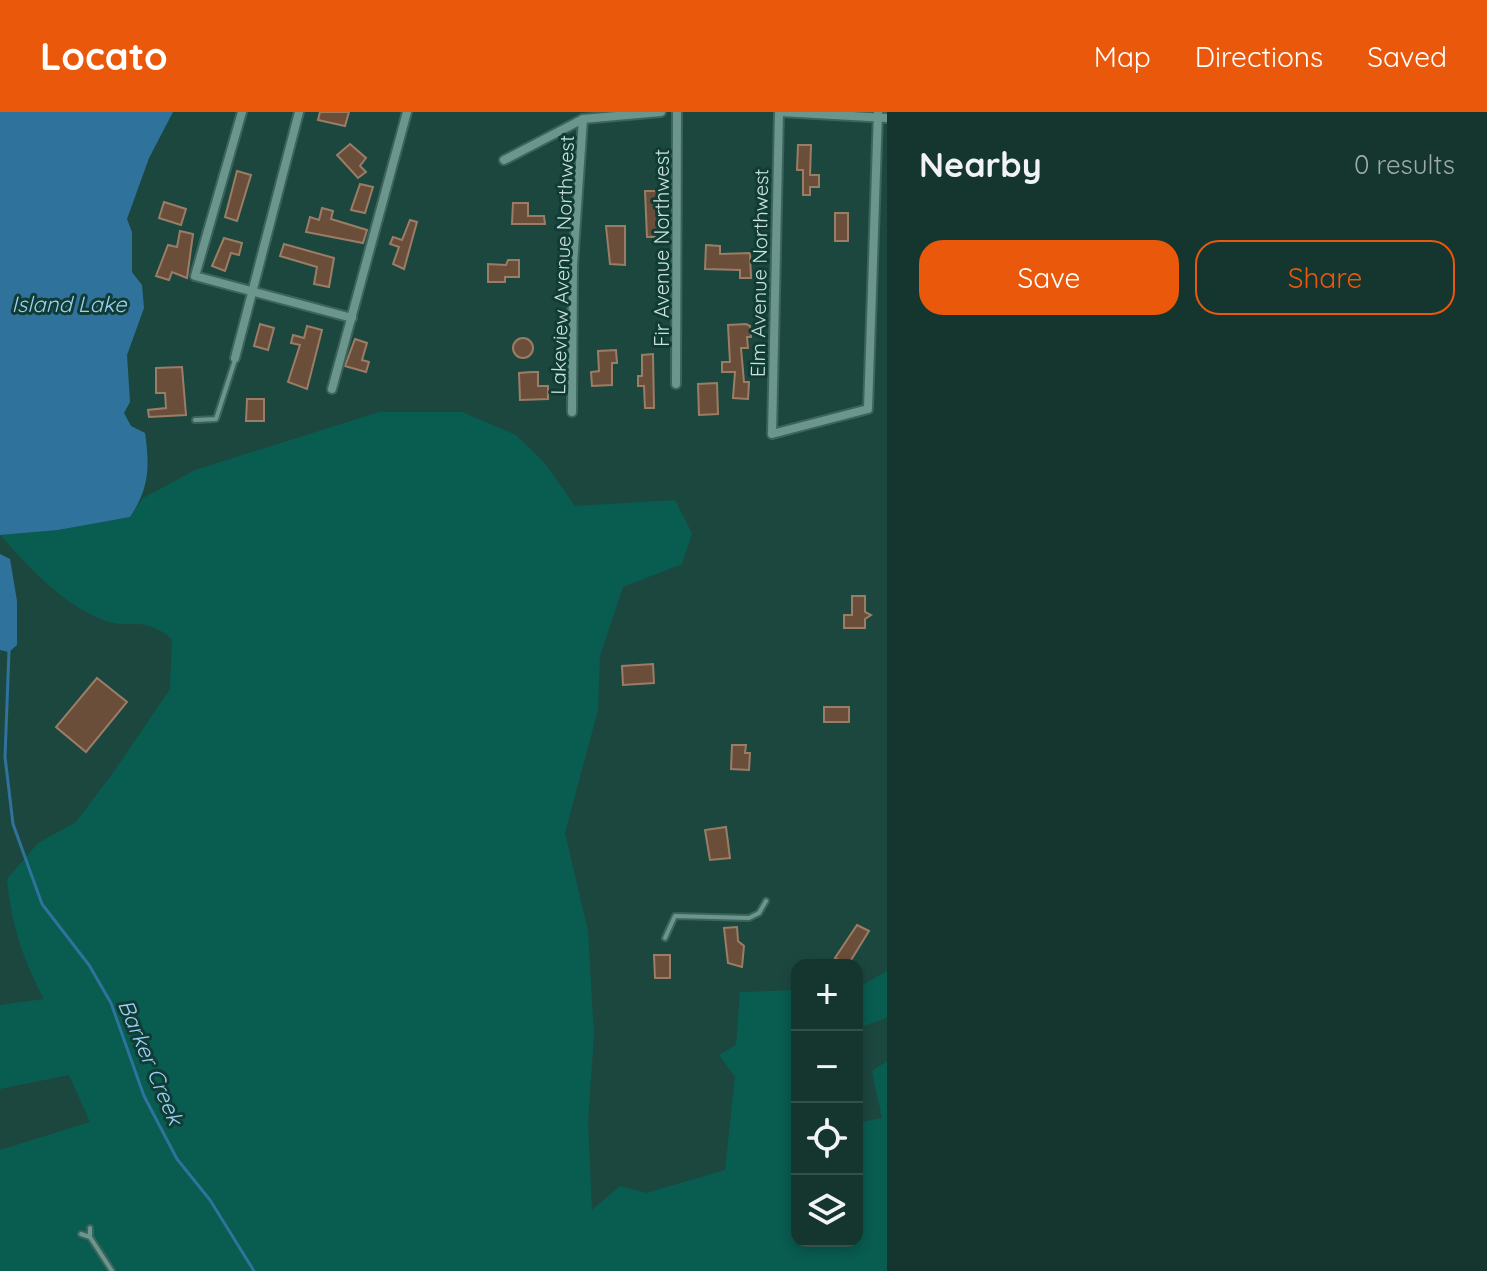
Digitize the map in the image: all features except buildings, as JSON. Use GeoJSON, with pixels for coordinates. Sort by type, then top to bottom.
{"type":"FeatureCollection","features":[{"type":"Feature","properties":{"kind":"street"},"geometry":{"type":"LineString","coordinates":[[242,112],[195,276],[352,318]]}},
{"type":"Feature","properties":{"kind":"street"},"geometry":{"type":"LineString","coordinates":[[235,358],[299,112]]}},
{"type":"Feature","properties":{"kind":"street"},"geometry":{"type":"LineString","coordinates":[[332,389],[407,112]]}},
{"type":"Feature","properties":{"kind":"street"},"geometry":{"type":"LineString","coordinates":[[504,160],[583,119],[661,112]]}},
{"type":"Feature","properties":{"kind":"street","name":"Fir Avenue Northwest"},"geometry":{"type":"LineString","coordinates":[[676,384],[677,112]]}},
{"type":"Feature","properties":{"kind":"street"},"geometry":{"type":"LineString","coordinates":[[780,112],[881,116]]}},
{"type":"Feature","properties":{"kind":"street","name":"Elm Avenue Northwest"},"geometry":{"type":"LineString","coordinates":[[780,112],[772,434],[868,409],[881,116]]}},
{"type":"Feature","properties":{"kind":"street","name":"Lakeview Avenue Northwest"},"geometry":{"type":"LineString","coordinates":[[572,412],[573,265],[583,119]]}},
{"type":"Feature","properties":{"kind":"lane"},"geometry":{"type":"LineString","coordinates":[[195,420],[216,419],[235,358]]}},
{"type":"Feature","properties":{"kind":"lane"},"geometry":{"type":"LineString","coordinates":[[665,938],[675,916],[749,918],[759,913],[766,901]]}},
{"type":"Feature","properties":{"kind":"lane"},"geometry":{"type":"LineString","coordinates":[[90,1228],[90,1237],[112,1271]]}},
{"type":"Feature","properties":{"kind":"lane"},"geometry":{"type":"LineString","coordinates":[[81,1234],[90,1237]]}},
{"type":"Feature","properties":{"kind":"green space"},"geometry":{"type":"Polygon","coordinates":[[[379,412],[462,412],[516,435],[544,462],[575,506],[675,500],[692,533],[682,564],[623,587],[600,656],[598,710],[565,833],[588,931],[594,1035],[588,1122],[592,1210],[620,1186],[646,1193],[725,1170],[735,1077],[719,1055],[736,1045],[740,992],[791,990],[791,1247],[863,1247],[863,1122],[882,1118],[872,1071],[887,1061],[887,1271],[0,1271],[0,1150],[90,1122],[69,1075],[0,1089],[0,1005],[44,999],[19,941],[7,879],[38,843],[76,822],[115,770],[170,689],[172,639],[151,627],[111,623],[86,612],[46,583],[0,535],[58,530],[130,517],[143,498],[195,470],[379,412]]]}},
{"type":"Feature","properties":{"kind":"green space"},"geometry":{"type":"Polygon","coordinates":[[[887,971],[887,1018],[863,1026],[863,985],[887,971]]]}},
{"type":"Feature","properties":{"kind":"water","name":"Island Lake"},"geometry":{"type":"Polygon","coordinates":[[[0,112],[173,112],[149,158],[127,219],[132,232],[132,272],[142,285],[144,308],[127,355],[130,402],[124,413],[131,426],[145,433],[147,457],[144,487],[130,517],[58,530],[0,535],[0,112]]]}},
{"type":"Feature","properties":{"kind":"water"},"geometry":{"type":"Polygon","coordinates":[[[0,554],[10,559],[17,601],[17,645],[9,652],[0,650],[0,554]]]}},
{"type":"Feature","properties":{"kind":"waterway","name":"Barker Creek"},"geometry":{"type":"LineString","coordinates":[[9,651],[5,757],[13,824],[42,904],[89,965],[111,1003],[144,1096],[177,1159],[210,1200],[254,1271]]}}]}
